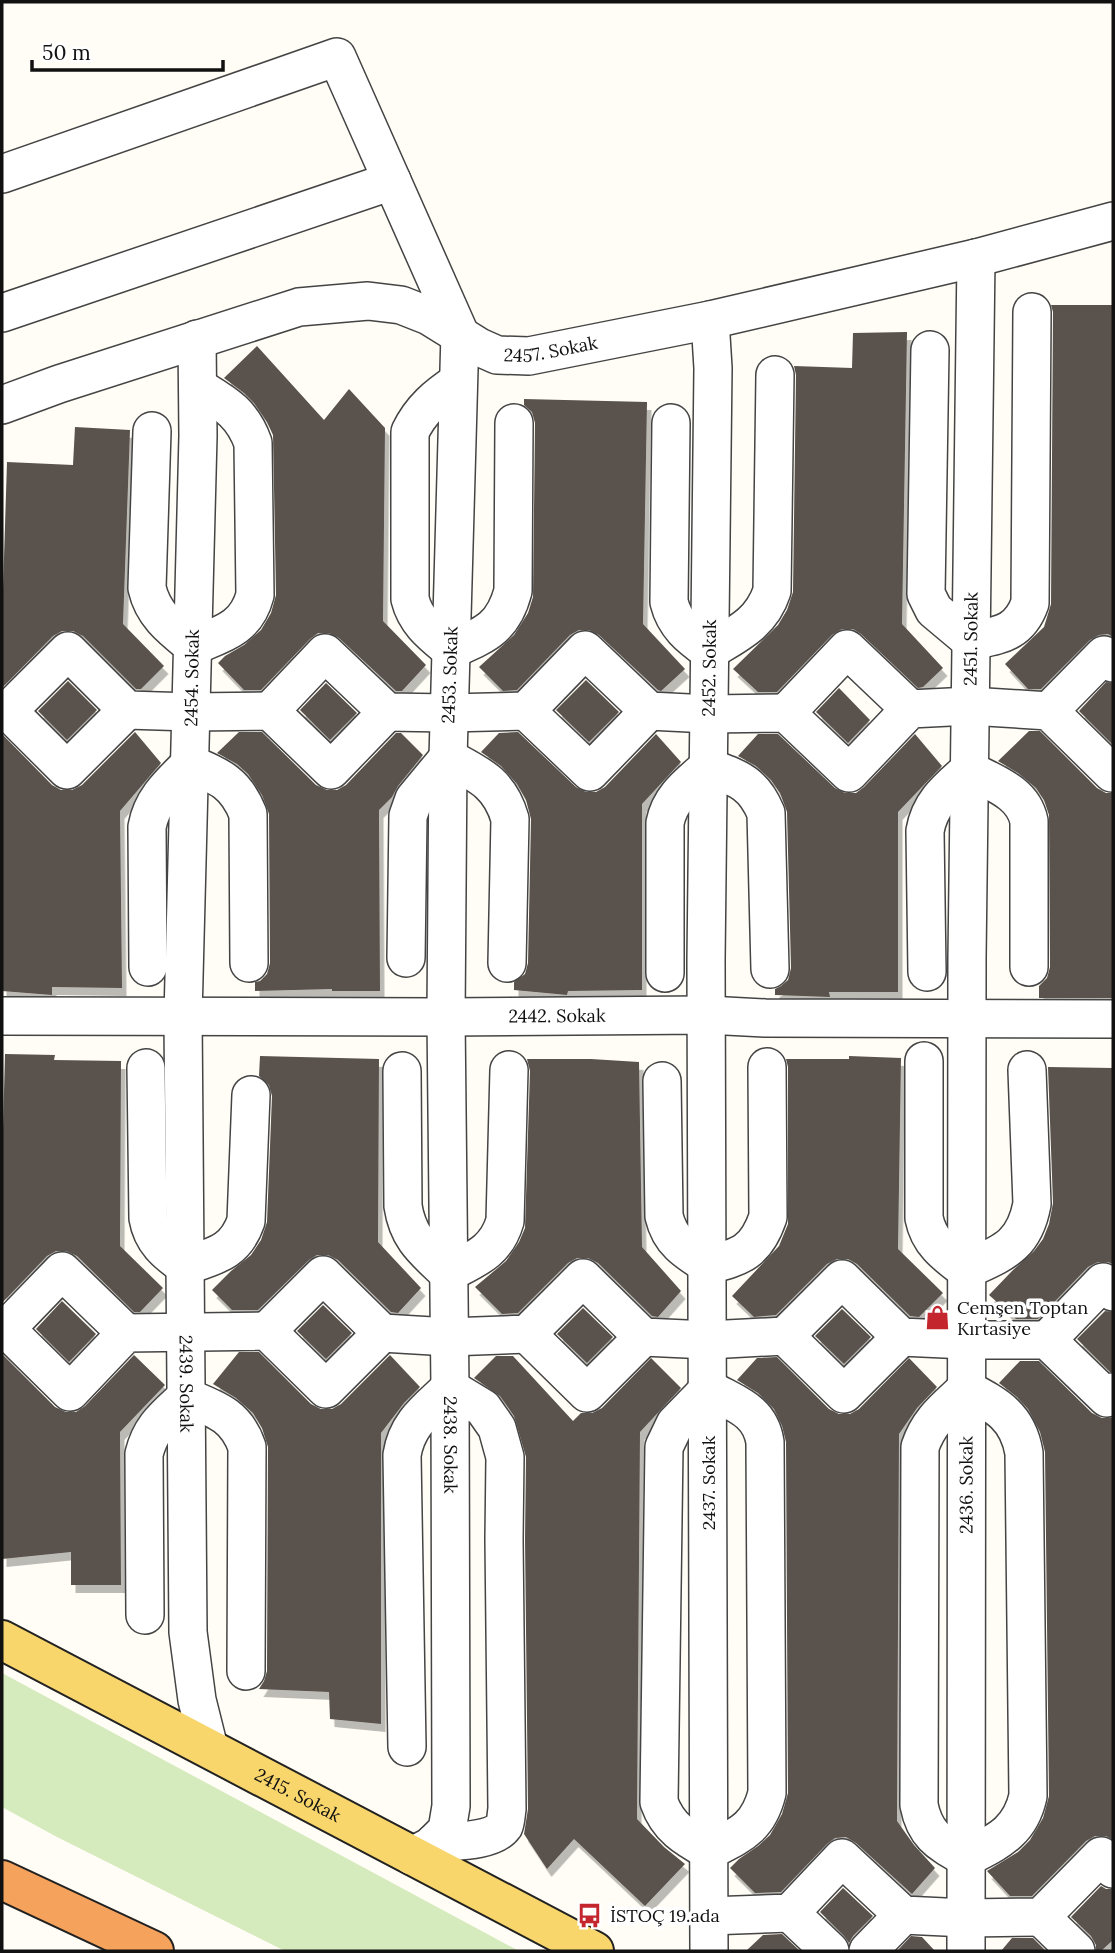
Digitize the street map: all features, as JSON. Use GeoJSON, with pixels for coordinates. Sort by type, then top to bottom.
{"type":"FeatureCollection","features":[{"type":"Feature","properties":{"kind":"highway"},"geometry":{"type":"LineString","coordinates":[[2,1880],[154,1951]]}},
{"type":"Feature","properties":{"kind":"main road","name":"2415. Sokak"},"geometry":{"type":"LineString","coordinates":[[2,1640],[209,1748],[423,1850],[594,1951]]}},
{"type":"Feature","properties":{"kind":"street"},"geometry":{"type":"LineString","coordinates":[[2,174],[337,57],[460,334]]}},
{"type":"Feature","properties":{"kind":"street"},"geometry":{"type":"LineString","coordinates":[[2,313],[392,181]]}},
{"type":"Feature","properties":{"kind":"street","name":"2457. Sokak"},"geometry":{"type":"LineString","coordinates":[[2,405],[299,307],[368,301],[401,306],[429,316],[497,355],[529,356],[710,320],[976,258],[1113,221]]}},
{"type":"Feature","properties":{"kind":"street","name":"2451. Sokak"},"geometry":{"type":"LineString","coordinates":[[967,1018],[976,258]]}},
{"type":"Feature","properties":{"kind":"street"},"geometry":{"type":"LineString","coordinates":[[930,350],[926,594],[934,610],[971,641],[1014,629],[1030,603],[1032,312]]}},
{"type":"Feature","properties":{"kind":"street","name":"2452. Sokak"},"geometry":{"type":"LineString","coordinates":[[707,1015],[713,369],[710,320]]}},
{"type":"Feature","properties":{"kind":"street","name":"2453. Sokak"},"geometry":{"type":"LineString","coordinates":[[446,1017],[448,758],[460,334]]}},
{"type":"Feature","properties":{"kind":"street","name":"2454. Sokak"},"geometry":{"type":"LineString","coordinates":[[183,1016],[193,646],[197,339]]}},
{"type":"Feature","properties":{"kind":"street"},"geometry":{"type":"LineString","coordinates":[[671,422],[669,602],[681,628],[709,651],[755,621],[772,591],[775,375]]}},
{"type":"Feature","properties":{"kind":"street"},"geometry":{"type":"LineString","coordinates":[[152,431],[146,588],[152,606],[159,616],[193,646],[229,632],[239,624],[247,614],[255,595],[253,443],[244,422],[237,414],[198,387]]}},
{"type":"Feature","properties":{"kind":"street"},"geometry":{"type":"LineString","coordinates":[[451,650],[488,633],[498,624],[510,603],[513,591],[514,424]]}},
{"type":"Feature","properties":{"kind":"street"},"geometry":{"type":"LineString","coordinates":[[786,713],[847,649],[910,709]]}},
{"type":"Feature","properties":{"kind":"street"},"geometry":{"type":"LineString","coordinates":[[270,711],[325,653],[387,712],[526,710],[585,650],[649,711],[709,714],[786,713],[849,773],[910,709],[970,706],[1049,712],[1113,772]]}},
{"type":"Feature","properties":{"kind":"street"},"geometry":{"type":"LineString","coordinates":[[127,710],[67,770],[5,711],[68,651],[127,710],[270,711],[331,770],[387,712]]}},
{"type":"Feature","properties":{"kind":"street"},"geometry":{"type":"LineString","coordinates":[[1049,712],[1104,655],[1113,663]]}},
{"type":"Feature","properties":{"kind":"street"},"geometry":{"type":"LineString","coordinates":[[526,710],[590,772],[649,711]]}},
{"type":"Feature","properties":{"kind":"street"},"geometry":{"type":"LineString","coordinates":[[406,958],[408,816],[414,799],[448,758],[482,776],[494,786],[507,808],[510,819],[507,963]]}},
{"type":"Feature","properties":{"kind":"street"},"geometry":{"type":"LineString","coordinates":[[148,967],[147,827],[157,799],[190,764],[219,776],[230,785],[239,795],[248,814],[249,962]]}},
{"type":"Feature","properties":{"kind":"street"},"geometry":{"type":"LineString","coordinates":[[665,974],[665,823],[676,796],[708,767],[747,784],[766,813],[770,969]]}},
{"type":"Feature","properties":{"kind":"street"},"geometry":{"type":"LineString","coordinates":[[927,972],[927,821],[936,802],[969,770],[1016,796],[1027,812],[1029,967]]}},
{"type":"Feature","properties":{"kind":"street","name":"2442. Sokak"},"geometry":{"type":"LineString","coordinates":[[2,1016],[707,1015],[765,1018],[1113,1019]]}},
{"type":"Feature","properties":{"kind":"street","name":"2437. Sokak"},"geometry":{"type":"LineString","coordinates":[[707,1015],[709,1951]]}},
{"type":"Feature","properties":{"kind":"street","name":"2439. Sokak"},"geometry":{"type":"LineString","coordinates":[[183,1016],[188,1632],[197,1700],[209,1748]]}},
{"type":"Feature","properties":{"kind":"street","name":"2438. Sokak"},"geometry":{"type":"LineString","coordinates":[[423,1850],[447,1830],[451,1806],[446,1017]]}},
{"type":"Feature","properties":{"kind":"street","name":"2436. Sokak"},"geometry":{"type":"LineString","coordinates":[[966,1935],[967,1018]]}},
{"type":"Feature","properties":{"kind":"street"},"geometry":{"type":"LineString","coordinates":[[924,1061],[924,1218],[936,1245],[966,1270],[1004,1251],[1023,1232],[1029,1219],[1032,1205],[1027,1070]]}},
{"type":"Feature","properties":{"kind":"street"},"geometry":{"type":"LineString","coordinates":[[662,1081],[666,1224],[680,1247],[708,1265],[735,1258],[748,1250],[764,1229],[768,1217],[767,1067]]}},
{"type":"Feature","properties":{"kind":"street"},"geometry":{"type":"LineString","coordinates":[[146,1069],[150,1227],[159,1246],[185,1266],[223,1253],[232,1246],[243,1229],[246,1221],[251,1095]]}},
{"type":"Feature","properties":{"kind":"street"},"geometry":{"type":"LineString","coordinates":[[402,1071],[405,1217],[408,1228],[420,1247],[448,1273],[484,1254],[502,1230],[505,1221],[509,1070]]}},
{"type":"Feature","properties":{"kind":"street"},"geometry":{"type":"LineString","coordinates":[[126,1333],[62,1271],[4,1329],[70,1392],[126,1333],[267,1331],[326,1389],[382,1333]]}},
{"type":"Feature","properties":{"kind":"street"},"geometry":{"type":"LineString","coordinates":[[267,1331],[323,1275],[382,1333],[449,1337],[527,1334],[583,1278],[643,1337],[708,1340],[785,1336],[842,1279],[901,1337],[1047,1340],[1107,1398],[1113,1392]]}},
{"type":"Feature","properties":{"kind":"street"},"geometry":{"type":"LineString","coordinates":[[1047,1340],[1103,1282],[1113,1292]]}},
{"type":"Feature","properties":{"kind":"street"},"geometry":{"type":"LineString","coordinates":[[527,1334],[587,1393],[643,1337]]}},
{"type":"Feature","properties":{"kind":"street"},"geometry":{"type":"LineString","coordinates":[[785,1336],[844,1394],[901,1337]]}},
{"type":"Feature","properties":{"kind":"street"},"geometry":{"type":"LineString","coordinates":[[407,1747],[402,1455],[413,1426],[450,1388],[483,1408],[497,1428],[505,1457],[507,1810],[505,1825],[495,1834],[423,1850]]}},
{"type":"Feature","properties":{"kind":"street"},"geometry":{"type":"LineString","coordinates":[[709,1389],[753,1414],[761,1427],[765,1443],[767,1793],[764,1806],[751,1827],[709,1851],[675,1829],[659,1802],[664,1447],[675,1424],[709,1389]]}},
{"type":"Feature","properties":{"kind":"street"},"geometry":{"type":"LineString","coordinates":[[966,1389],[994,1404],[1006,1414],[1020,1435],[1024,1453],[1028,1796],[1025,1808],[1011,1830],[1000,1840],[966,1858]]}},
{"type":"Feature","properties":{"kind":"street"},"geometry":{"type":"LineString","coordinates":[[145,1615],[144,1454],[147,1441],[156,1425],[186,1397],[226,1416],[240,1431],[247,1447],[246,1671]]}},
{"type":"Feature","properties":{"kind":"street"},"geometry":{"type":"LineString","coordinates":[[709,1916],[790,1913],[842,1858],[903,1915],[966,1935],[1041,1917],[1101,1856],[1113,1869]]}},
{"type":"Feature","properties":{"kind":"street"},"geometry":{"type":"LineString","coordinates":[[790,1913],[830,1951]]}},
{"type":"Feature","properties":{"kind":"street"},"geometry":{"type":"LineString","coordinates":[[868,1951],[903,1915]]}},
{"type":"Feature","properties":{"kind":"street"},"geometry":{"type":"LineString","coordinates":[[1041,1917],[1076,1951]]}},
{"type":"Feature","properties":{"kind":"green space"},"geometry":{"type":"Polygon","coordinates":[[[2,1673],[519,1951],[285,1951],[57,1837],[2,1807],[2,1673]]]}},
{"type":"Feature","properties":{"kind":"building"},"geometry":{"type":"Polygon","coordinates":[[[1051,305],[1113,305],[1113,637],[1108,634],[1099,635],[1090,640],[1041,689],[1028,689],[1005,664],[1044,627],[1051,604],[1051,305]]]}},
{"type":"Feature","properties":{"kind":"building"},"geometry":{"type":"Polygon","coordinates":[[[907,332],[902,624],[943,668],[923,687],[918,688],[861,634],[853,629],[842,629],[832,635],[777,692],[758,692],[733,669],[778,625],[793,592],[794,366],[852,368],[853,333],[907,332]]]}},
{"type":"Feature","properties":{"kind":"building"},"geometry":{"type":"Polygon","coordinates":[[[257,346],[324,420],[349,389],[385,428],[383,621],[426,665],[402,691],[396,691],[339,638],[329,633],[318,633],[310,639],[261,690],[244,690],[218,663],[261,630],[271,613],[276,595],[273,435],[254,403],[224,378],[257,346]]]}},
{"type":"Feature","properties":{"kind":"building"},"geometry":{"type":"Polygon","coordinates":[[[524,399],[647,402],[643,624],[685,669],[661,691],[599,635],[589,630],[579,630],[570,635],[517,690],[503,691],[479,667],[514,635],[528,613],[533,597],[535,423],[532,412],[524,405],[524,399]]]}},
{"type":"Feature","properties":{"kind":"building"},"geometry":{"type":"Polygon","coordinates":[[[75,427],[130,430],[123,624],[164,666],[141,689],[136,689],[83,636],[73,631],[62,631],[53,636],[2,688],[7,462],[73,465],[75,427]]]}},
{"type":"Feature","properties":{"kind":"building"},"geometry":{"type":"Polygon","coordinates":[[[586,680],[619,712],[589,742],[556,710],[586,680]]]}},
{"type":"Feature","properties":{"kind":"building"},"geometry":{"type":"Polygon","coordinates":[[[68,681],[97,710],[67,740],[38,711],[68,681]]]}},
{"type":"Feature","properties":{"kind":"building"},"geometry":{"type":"Polygon","coordinates":[[[1106,682],[1113,683],[1113,745],[1079,711],[1106,682]]]}},
{"type":"Feature","properties":{"kind":"building"},"geometry":{"type":"Polygon","coordinates":[[[326,683],[357,713],[330,740],[300,710],[326,683]]]}},
{"type":"Feature","properties":{"kind":"building"},"geometry":{"type":"Polygon","coordinates":[[[839,688],[870,720],[848,743],[816,712],[839,688]]]}},
{"type":"Feature","properties":{"kind":"building"},"geometry":{"type":"Polygon","coordinates":[[[1029,731],[1040,731],[1097,788],[1113,793],[1113,998],[1039,998],[1039,986],[1047,978],[1050,967],[1049,815],[1036,788],[998,761],[1029,731]]]}},
{"type":"Feature","properties":{"kind":"building"},"geometry":{"type":"Polygon","coordinates":[[[135,732],[161,763],[120,811],[122,988],[52,987],[52,995],[2,991],[2,734],[52,785],[61,790],[72,790],[82,785],[135,732]]]}},
{"type":"Feature","properties":{"kind":"building"},"geometry":{"type":"Polygon","coordinates":[[[239,732],[262,732],[316,785],[327,790],[337,790],[346,785],[396,733],[401,733],[423,755],[379,810],[380,991],[255,991],[255,982],[267,974],[270,963],[269,814],[262,795],[248,774],[237,764],[217,753],[239,732]]]}},
{"type":"Feature","properties":{"kind":"building"},"geometry":{"type":"Polygon","coordinates":[[[518,732],[576,787],[586,792],[596,792],[605,787],[656,734],[681,762],[642,804],[642,990],[568,991],[567,995],[514,990],[514,982],[525,974],[528,963],[531,819],[526,800],[517,784],[501,766],[481,752],[499,733],[518,732]]]}},
{"type":"Feature","properties":{"kind":"building"},"geometry":{"type":"Polygon","coordinates":[[[758,734],[778,734],[835,788],[845,793],[856,793],[864,787],[915,734],[942,766],[898,812],[898,992],[829,992],[830,997],[775,995],[775,989],[788,980],[791,968],[787,812],[780,793],[771,780],[756,766],[738,756],[758,734]]]}},
{"type":"Feature","properties":{"kind":"building"},"geometry":{"type":"Polygon","coordinates":[[[5,1054],[55,1055],[54,1060],[121,1061],[120,1246],[163,1288],[140,1312],[134,1312],[77,1256],[66,1251],[56,1251],[47,1256],[2,1303],[5,1054]]]}},
{"type":"Feature","properties":{"kind":"building"},"geometry":{"type":"Polygon","coordinates":[[[260,1056],[379,1059],[378,1242],[421,1288],[398,1313],[391,1312],[338,1260],[328,1255],[317,1255],[309,1260],[258,1310],[232,1310],[212,1290],[251,1255],[261,1240],[267,1222],[272,1096],[269,1085],[259,1076],[260,1056]]]}},
{"type":"Feature","properties":{"kind":"building"},"geometry":{"type":"Polygon","coordinates":[[[849,1056],[901,1058],[898,1249],[943,1293],[919,1317],[910,1316],[857,1264],[848,1259],[837,1259],[827,1264],[776,1315],[754,1317],[732,1296],[779,1246],[788,1224],[786,1059],[849,1059],[849,1056]]]}},
{"type":"Feature","properties":{"kind":"building"},"geometry":{"type":"Polygon","coordinates":[[[527,1059],[639,1062],[642,1247],[681,1291],[658,1317],[652,1316],[598,1263],[588,1258],[577,1258],[568,1263],[518,1313],[502,1314],[475,1287],[506,1261],[525,1228],[530,1071],[527,1059]]]}},
{"type":"Feature","properties":{"kind":"building"},"geometry":{"type":"Polygon","coordinates":[[[1048,1067],[1113,1068],[1113,1264],[1098,1262],[1088,1267],[1038,1319],[1016,1319],[989,1295],[1034,1251],[1049,1224],[1053,1203],[1048,1067]]]}},
{"type":"Feature","properties":{"kind":"building"},"geometry":{"type":"Polygon","coordinates":[[[62,1301],[96,1334],[69,1362],[36,1329],[62,1301]]]}},
{"type":"Feature","properties":{"kind":"building"},"geometry":{"type":"Polygon","coordinates":[[[323,1305],[352,1333],[326,1359],[297,1331],[323,1305]]]}},
{"type":"Feature","properties":{"kind":"building"},"geometry":{"type":"Polygon","coordinates":[[[583,1308],[613,1337],[587,1363],[557,1334],[583,1308]]]}},
{"type":"Feature","properties":{"kind":"building"},"geometry":{"type":"Polygon","coordinates":[[[842,1309],[871,1337],[844,1364],[815,1336],[842,1309]]]}},
{"type":"Feature","properties":{"kind":"building"},"geometry":{"type":"Polygon","coordinates":[[[1105,1311],[1113,1312],[1113,1372],[1077,1339],[1105,1311]]]}},
{"type":"Feature","properties":{"kind":"building"},"geometry":{"type":"Polygon","coordinates":[[[239,1352],[259,1352],[311,1404],[321,1409],[332,1409],[341,1404],[390,1355],[420,1387],[381,1433],[381,1724],[330,1719],[329,1692],[259,1689],[267,1671],[268,1447],[262,1428],[253,1413],[236,1398],[213,1384],[239,1352]]]}},
{"type":"Feature","properties":{"kind":"building"},"geometry":{"type":"Polygon","coordinates":[[[2,1354],[55,1407],[66,1412],[76,1412],[85,1406],[134,1355],[165,1385],[120,1432],[121,1585],[71,1585],[71,1552],[2,1559],[2,1354]]]}},
{"type":"Feature","properties":{"kind":"building"},"geometry":{"type":"Polygon","coordinates":[[[496,1356],[513,1356],[573,1421],[581,1413],[592,1413],[602,1408],[651,1358],[681,1388],[640,1432],[637,1819],[685,1864],[645,1906],[574,1839],[547,1869],[524,1834],[528,1809],[526,1457],[514,1416],[500,1396],[474,1378],[496,1356]]]}},
{"type":"Feature","properties":{"kind":"building"},"geometry":{"type":"Polygon","coordinates":[[[777,1357],[829,1409],[839,1414],[850,1414],[859,1409],[909,1358],[937,1387],[917,1408],[899,1434],[897,1821],[935,1868],[912,1894],[846,1837],[835,1838],[827,1844],[781,1892],[755,1893],[730,1868],[770,1835],[782,1814],[788,1793],[786,1442],[774,1409],[758,1393],[737,1380],[757,1358],[777,1357]]]}},
{"type":"Feature","properties":{"kind":"building"},"geometry":{"type":"Polygon","coordinates":[[[1020,1361],[1039,1361],[1092,1413],[1102,1418],[1113,1418],[1113,1840],[1106,1836],[1095,1836],[1086,1841],[1032,1896],[1010,1896],[987,1871],[1018,1852],[1030,1840],[1043,1818],[1049,1796],[1045,1452],[1040,1432],[1028,1409],[999,1383],[1020,1361]]]}},
{"type":"Feature","properties":{"kind":"building"},"geometry":{"type":"Polygon","coordinates":[[[1101,1886],[1113,1889],[1113,1940],[1101,1951],[1096,1951],[1091,1936],[1071,1917],[1101,1886]]]}},
{"type":"Feature","properties":{"kind":"building"},"geometry":{"type":"Polygon","coordinates":[[[843,1888],[873,1916],[849,1943],[820,1912],[843,1888]]]}},
{"type":"Feature","properties":{"kind":"building"},"geometry":{"type":"Polygon","coordinates":[[[782,1934],[800,1951],[746,1951],[763,1935],[782,1934]]]}},
{"type":"Feature","properties":{"kind":"building"},"geometry":{"type":"Polygon","coordinates":[[[911,1936],[922,1937],[935,1951],[897,1951],[911,1936]]]}},
{"type":"Feature","properties":{"kind":"building"},"geometry":{"type":"Polygon","coordinates":[[[1012,1938],[1033,1938],[1046,1951],[1001,1951],[1012,1938]]]}},
{"type":"Feature","properties":{"kind":"place","name":"Cemşen Toptan Kırtasiye"},"geometry":{"type":"Point","coordinates":[937,1318]}},
{"type":"Feature","properties":{"kind":"place","name":"İSTOÇ 19.ada"},"geometry":{"type":"Point","coordinates":[590,1916]}}]}
